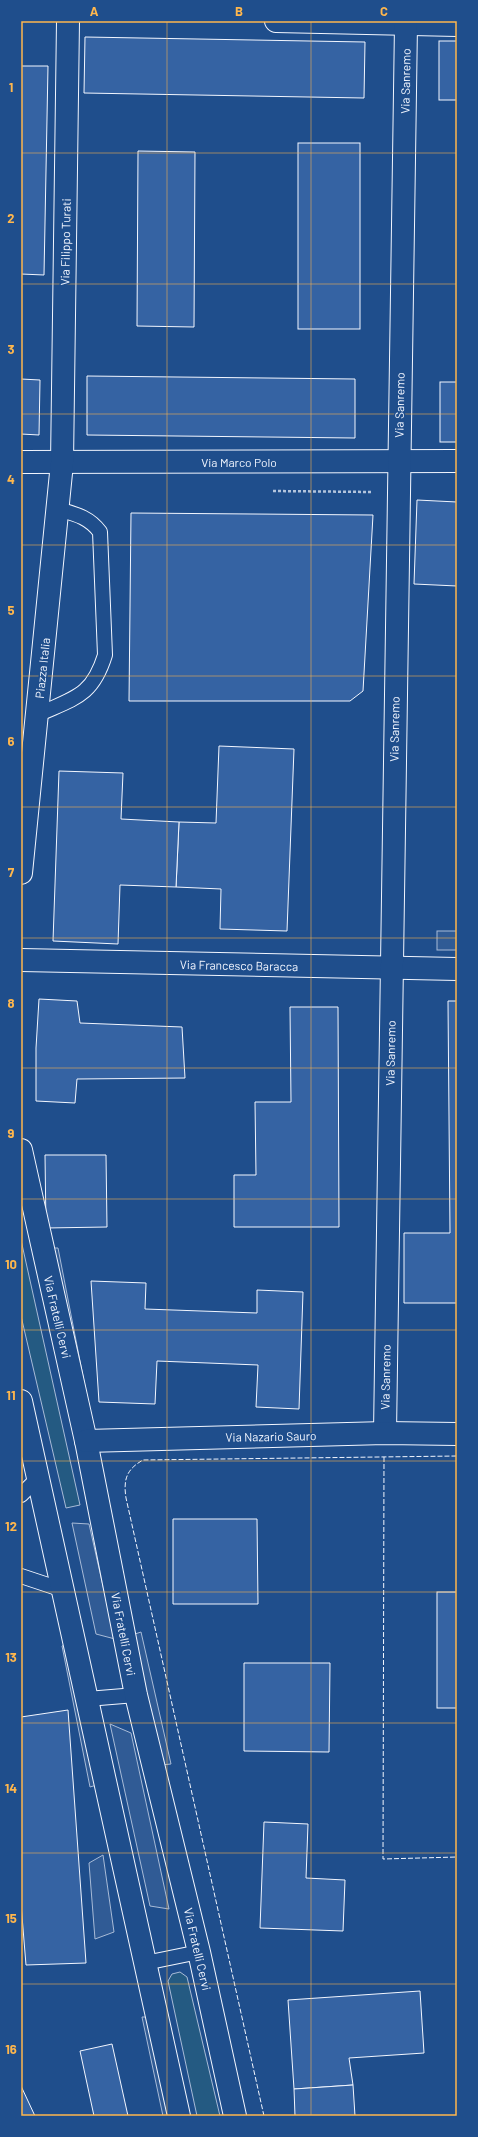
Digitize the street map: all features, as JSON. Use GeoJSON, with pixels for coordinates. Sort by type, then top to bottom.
{"type":"FeatureCollection","features":[{"type":"Feature","properties":{"kind":"street","name":"Via Filippo Turati"},"geometry":{"type":"LineString","coordinates":[[62,463],[68,21]]}},
{"type":"Feature","properties":{"kind":"street"},"geometry":{"type":"LineString","coordinates":[[276,21],[457,25]]}},
{"type":"Feature","properties":{"kind":"street","name":"Via Sanremo"},"geometry":{"type":"LineString","coordinates":[[385,1434],[398,461],[406,24]]}},
{"type":"Feature","properties":{"kind":"street","name":"Via Marco Polo"},"geometry":{"type":"LineString","coordinates":[[21,462],[457,461]]}},
{"type":"Feature","properties":{"kind":"street","name":"Piazza Italia"},"geometry":{"type":"LineString","coordinates":[[21,873],[62,463]]}},
{"type":"Feature","properties":{"kind":"street","name":"Via Francesco Baracca"},"geometry":{"type":"LineString","coordinates":[[21,960],[457,970]]}},
{"type":"Feature","properties":{"kind":"street","name":"Via Fratelli Cervi"},"geometry":{"type":"LineString","coordinates":[[21,1150],[86,1441],[136,1695],[199,1952],[236,2116]]}},
{"type":"Feature","properties":{"kind":"street"},"geometry":{"type":"LineString","coordinates":[[21,1401],[25,1436],[38,1478],[179,2116]]}},
{"type":"Feature","properties":{"kind":"street","name":"Via Nazario Sauro"},"geometry":{"type":"LineString","coordinates":[[86,1441],[385,1434],[457,1434]]}},
{"type":"Feature","properties":{"kind":"lane"},"geometry":{"type":"LineString","coordinates":[[37,715],[85,692],[99,674],[105,655],[100,532],[93,523],[82,516],[58,509]]}},
{"type":"Feature","properties":{"kind":"lane"},"geometry":{"type":"LineString","coordinates":[[21,1495],[38,1478]]}},
{"type":"Feature","properties":{"kind":"lane"},"geometry":{"type":"LineString","coordinates":[[21,1576],[63,1590]]}},
{"type":"Feature","properties":{"kind":"lane"},"geometry":{"type":"LineString","coordinates":[[87,1699],[136,1695]]}},
{"type":"Feature","properties":{"kind":"lane"},"geometry":{"type":"LineString","coordinates":[[145,1963],[199,1952]]}},
{"type":"Feature","properties":{"kind":"shaded area"},"geometry":{"type":"Polygon","coordinates":[[[437,931],[457,931],[457,950],[437,950],[437,931]]]}},
{"type":"Feature","properties":{"kind":"shaded area"},"geometry":{"type":"Polygon","coordinates":[[[21,1240],[80,1505],[66,1508],[21,1316],[21,1240]]]}},
{"type":"Feature","properties":{"kind":"shaded area"},"geometry":{"type":"Polygon","coordinates":[[[48,1248],[58,1248],[87,1397],[48,1248]]]}},
{"type":"Feature","properties":{"kind":"shaded area"},"geometry":{"type":"Polygon","coordinates":[[[72,1523],[89,1524],[115,1639],[96,1634],[72,1523]]]}},
{"type":"Feature","properties":{"kind":"shaded area"},"geometry":{"type":"Polygon","coordinates":[[[141,1632],[171,1764],[161,1765],[132,1635],[141,1632]]]}},
{"type":"Feature","properties":{"kind":"shaded area"},"geometry":{"type":"Polygon","coordinates":[[[69,1643],[100,1784],[90,1787],[62,1646],[69,1643]]]}},
{"type":"Feature","properties":{"kind":"shaded area"},"geometry":{"type":"Polygon","coordinates":[[[110,1724],[131,1733],[169,1909],[150,1906],[110,1724]]]}},
{"type":"Feature","properties":{"kind":"shaded area"},"geometry":{"type":"Polygon","coordinates":[[[103,1855],[114,1932],[95,1939],[89,1863],[103,1855]]]}},
{"type":"Feature","properties":{"kind":"shaded area"},"geometry":{"type":"Polygon","coordinates":[[[180,1972],[187,1977],[220,2116],[197,2116],[168,1981],[172,1974],[180,1972]]]}},
{"type":"Feature","properties":{"kind":"shaded area"},"geometry":{"type":"Polygon","coordinates":[[[142,2017],[149,2017],[172,2116],[163,2116],[142,2017]]]}},
{"type":"Feature","properties":{"kind":"building"},"geometry":{"type":"Polygon","coordinates":[[[85,37],[365,42],[364,98],[84,93],[85,37]]]}},
{"type":"Feature","properties":{"kind":"building"},"geometry":{"type":"Polygon","coordinates":[[[439,41],[457,41],[457,100],[439,100],[439,41]]]}},
{"type":"Feature","properties":{"kind":"building"},"geometry":{"type":"Polygon","coordinates":[[[21,66],[48,66],[44,275],[21,274],[21,66]]]}},
{"type":"Feature","properties":{"kind":"building"},"geometry":{"type":"Polygon","coordinates":[[[298,143],[360,143],[360,329],[298,329],[298,143]]]}},
{"type":"Feature","properties":{"kind":"building"},"geometry":{"type":"Polygon","coordinates":[[[138,151],[195,152],[194,327],[137,326],[138,151]]]}},
{"type":"Feature","properties":{"kind":"building"},"geometry":{"type":"Polygon","coordinates":[[[87,376],[355,379],[355,438],[87,435],[87,376]]]}},
{"type":"Feature","properties":{"kind":"building"},"geometry":{"type":"Polygon","coordinates":[[[21,379],[40,380],[39,435],[21,434],[21,379]]]}},
{"type":"Feature","properties":{"kind":"building"},"geometry":{"type":"Polygon","coordinates":[[[440,382],[457,382],[457,442],[440,442],[440,382]]]}},
{"type":"Feature","properties":{"kind":"building"},"geometry":{"type":"Polygon","coordinates":[[[417,500],[457,502],[457,586],[414,584],[417,500]]]}},
{"type":"Feature","properties":{"kind":"building"},"geometry":{"type":"Polygon","coordinates":[[[131,513],[373,515],[363,691],[350,701],[129,701],[131,513]]]}},
{"type":"Feature","properties":{"kind":"building"},"geometry":{"type":"Polygon","coordinates":[[[219,746],[294,749],[287,931],[220,929],[221,889],[176,887],[179,822],[216,823],[219,746]]]}},
{"type":"Feature","properties":{"kind":"building"},"geometry":{"type":"Polygon","coordinates":[[[59,771],[123,773],[121,819],[179,822],[176,887],[120,885],[118,944],[53,941],[59,771]]]}},
{"type":"Feature","properties":{"kind":"building"},"geometry":{"type":"Polygon","coordinates":[[[39,999],[77,1001],[80,1023],[182,1027],[185,1078],[77,1079],[75,1103],[36,1101],[36,1048],[39,999]]]}},
{"type":"Feature","properties":{"kind":"building"},"geometry":{"type":"Polygon","coordinates":[[[448,1001],[457,1001],[457,1303],[404,1303],[404,1233],[450,1233],[448,1001]]]}},
{"type":"Feature","properties":{"kind":"building"},"geometry":{"type":"Polygon","coordinates":[[[290,1007],[338,1007],[339,1227],[234,1227],[234,1175],[256,1175],[255,1102],[291,1102],[290,1007]]]}},
{"type":"Feature","properties":{"kind":"building"},"geometry":{"type":"Polygon","coordinates":[[[45,1155],[106,1155],[107,1227],[46,1228],[45,1155]]]}},
{"type":"Feature","properties":{"kind":"building"},"geometry":{"type":"Polygon","coordinates":[[[91,1281],[146,1283],[145,1309],[257,1313],[257,1290],[303,1292],[299,1409],[256,1407],[258,1365],[157,1361],[155,1404],[99,1402],[91,1281]]]}},
{"type":"Feature","properties":{"kind":"building"},"geometry":{"type":"Polygon","coordinates":[[[173,1519],[257,1519],[258,1604],[173,1604],[173,1519]]]}},
{"type":"Feature","properties":{"kind":"building"},"geometry":{"type":"Polygon","coordinates":[[[437,1592],[457,1592],[457,1708],[437,1708],[437,1592]]]}},
{"type":"Feature","properties":{"kind":"building"},"geometry":{"type":"Polygon","coordinates":[[[244,1663],[330,1663],[329,1752],[244,1751],[244,1663]]]}},
{"type":"Feature","properties":{"kind":"building"},"geometry":{"type":"Polygon","coordinates":[[[68,1710],[86,1963],[26,1965],[21,1904],[21,1717],[68,1710]]]}},
{"type":"Feature","properties":{"kind":"building"},"geometry":{"type":"Polygon","coordinates":[[[264,1822],[308,1824],[306,1878],[345,1880],[343,1931],[260,1928],[264,1822]]]}},
{"type":"Feature","properties":{"kind":"building"},"geometry":{"type":"Polygon","coordinates":[[[420,1991],[424,2053],[349,2058],[353,2085],[294,2089],[288,2000],[420,1991]]]}},
{"type":"Feature","properties":{"kind":"building"},"geometry":{"type":"Polygon","coordinates":[[[112,2044],[128,2116],[94,2116],[80,2051],[112,2044]]]}},
{"type":"Feature","properties":{"kind":"building"},"geometry":{"type":"Polygon","coordinates":[[[353,2085],[355,2116],[295,2116],[294,2089],[353,2085]]]}},
{"type":"Feature","properties":{"kind":"building"},"geometry":{"type":"Polygon","coordinates":[[[21,2086],[35,2116],[21,2116],[21,2086]]]}},
{"type":"Feature","properties":{"kind":"fence"},"geometry":{"type":"LineString","coordinates":[[264,2116],[126,1498],[125,1485],[127,1475],[133,1467],[143,1460],[457,1456]]}},
{"type":"Feature","properties":{"kind":"fence"},"geometry":{"type":"LineString","coordinates":[[384,1457],[383,1859],[457,1857]]}}]}
